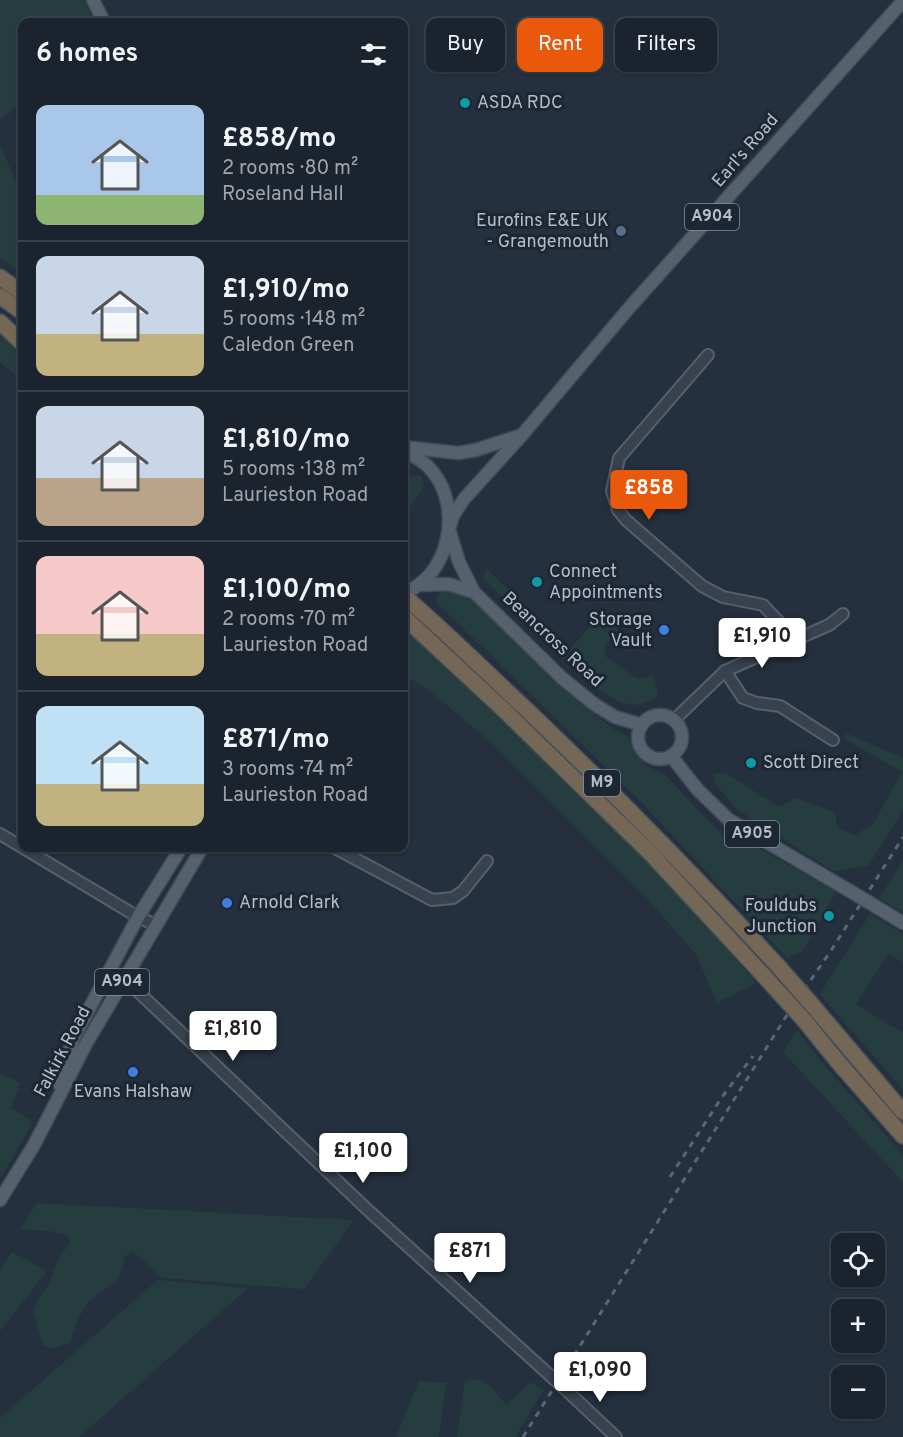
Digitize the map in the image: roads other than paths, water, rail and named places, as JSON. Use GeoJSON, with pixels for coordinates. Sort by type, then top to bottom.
{"type":"FeatureCollection","features":[{"type":"Feature","properties":{"kind":"highway"},"geometry":{"type":"LineString","coordinates":[[0,277],[18,290]]}},
{"type":"Feature","properties":{"kind":"highway"},"geometry":{"type":"LineString","coordinates":[[0,296],[18,309]]}},
{"type":"Feature","properties":{"kind":"highway"},"geometry":{"type":"LineString","coordinates":[[0,322],[18,339]]}},
{"type":"Feature","properties":{"kind":"highway","name":"M9"},"geometry":{"type":"LineString","coordinates":[[408,599],[544,726],[653,833],[778,966],[903,1112]]}},
{"type":"Feature","properties":{"kind":"highway","name":"M9"},"geometry":{"type":"LineString","coordinates":[[409,622],[651,854],[804,1020],[903,1136]]}},
{"type":"Feature","properties":{"kind":"main road"},"geometry":{"type":"LineString","coordinates":[[93,0],[102,18]]}},
{"type":"Feature","properties":{"kind":"main road","name":"Earl's Road"},"geometry":{"type":"LineString","coordinates":[[408,592],[428,578],[436,566],[458,507],[629,309],[903,1]]}},
{"type":"Feature","properties":{"kind":"main road","name":"Earl's Road"},"geometry":{"type":"LineString","coordinates":[[408,447],[458,453],[496,445],[522,435]]}},
{"type":"Feature","properties":{"kind":"main road","name":"Beancross Road"},"geometry":{"type":"LineString","coordinates":[[408,454],[421,461],[436,478],[445,496],[450,514],[449,527],[459,562],[474,592],[562,678],[586,697],[615,717],[642,724]]}},
{"type":"Feature","properties":{"kind":"main road","name":"Beancross Road"},"geometry":{"type":"LineString","coordinates":[[419,585],[448,584],[474,592]]}},
{"type":"Feature","properties":{"kind":"main road"},"geometry":{"type":"LineString","coordinates":[[657,715],[674,720],[679,725],[682,739],[680,747],[671,756],[657,759],[644,752],[638,741],[642,724],[657,715]]}},
{"type":"Feature","properties":{"kind":"main road","name":"A905"},"geometry":{"type":"LineString","coordinates":[[671,756],[698,790],[729,820],[903,923]]}},
{"type":"Feature","properties":{"kind":"main road","name":"Falkirk Road"},"geometry":{"type":"LineString","coordinates":[[47,1119],[74,1037],[138,917],[179,852]]}},
{"type":"Feature","properties":{"kind":"main road","name":"Falkirk Road"},"geometry":{"type":"LineString","coordinates":[[0,1200],[34,1145],[86,1044],[200,852]]}},
{"type":"Feature","properties":{"kind":"street"},"geometry":{"type":"LineString","coordinates":[[708,355],[619,458],[612,491],[618,510],[626,520],[702,586],[723,597],[763,606],[781,624],[790,642]]}},
{"type":"Feature","properties":{"kind":"street"},"geometry":{"type":"LineString","coordinates":[[674,720],[725,671],[829,625],[843,614]]}},
{"type":"Feature","properties":{"kind":"street"},"geometry":{"type":"LineString","coordinates":[[725,671],[744,698],[757,703],[780,706],[833,740]]}},
{"type":"Feature","properties":{"kind":"street"},"geometry":{"type":"LineString","coordinates":[[0,834],[18,845]]}},
{"type":"Feature","properties":{"kind":"street"},"geometry":{"type":"LineString","coordinates":[[30,852],[138,917],[156,925]]}},
{"type":"Feature","properties":{"kind":"street"},"geometry":{"type":"LineString","coordinates":[[342,852],[432,900],[453,898],[463,891],[488,861]]}},
{"type":"Feature","properties":{"kind":"street"},"geometry":{"type":"LineString","coordinates":[[107,974],[130,984],[367,1208],[616,1437]]}},
{"type":"Feature","properties":{"kind":"railway"},"geometry":{"type":"LineString","coordinates":[[523,1437],[787,1015],[903,837]]}},
{"type":"Feature","properties":{"kind":"railway"},"geometry":{"type":"LineString","coordinates":[[670,1177],[722,1097],[753,1056]]}},
{"type":"Feature","properties":{"kind":"place","name":"ASDA RDC"},"geometry":{"type":"Point","coordinates":[465,103]}},
{"type":"Feature","properties":{"kind":"place","name":"Eurofins E&E UK - Grangemouth"},"geometry":{"type":"Point","coordinates":[621,231]}},
{"type":"Feature","properties":{"kind":"place","name":"Connect Appointments"},"geometry":{"type":"Point","coordinates":[537,582]}},
{"type":"Feature","properties":{"kind":"place","name":"Storage Vault"},"geometry":{"type":"Point","coordinates":[664,630]}},
{"type":"Feature","properties":{"kind":"place","name":"Scott Direct"},"geometry":{"type":"Point","coordinates":[751,763]}},
{"type":"Feature","properties":{"kind":"place","name":"Arnold Clark"},"geometry":{"type":"Point","coordinates":[227,903]}},
{"type":"Feature","properties":{"kind":"place","name":"Fouldubs Junction"},"geometry":{"type":"Point","coordinates":[829,916]}},
{"type":"Feature","properties":{"kind":"place","name":"Evans Halshaw"},"geometry":{"type":"Point","coordinates":[133,1072]}}]}
